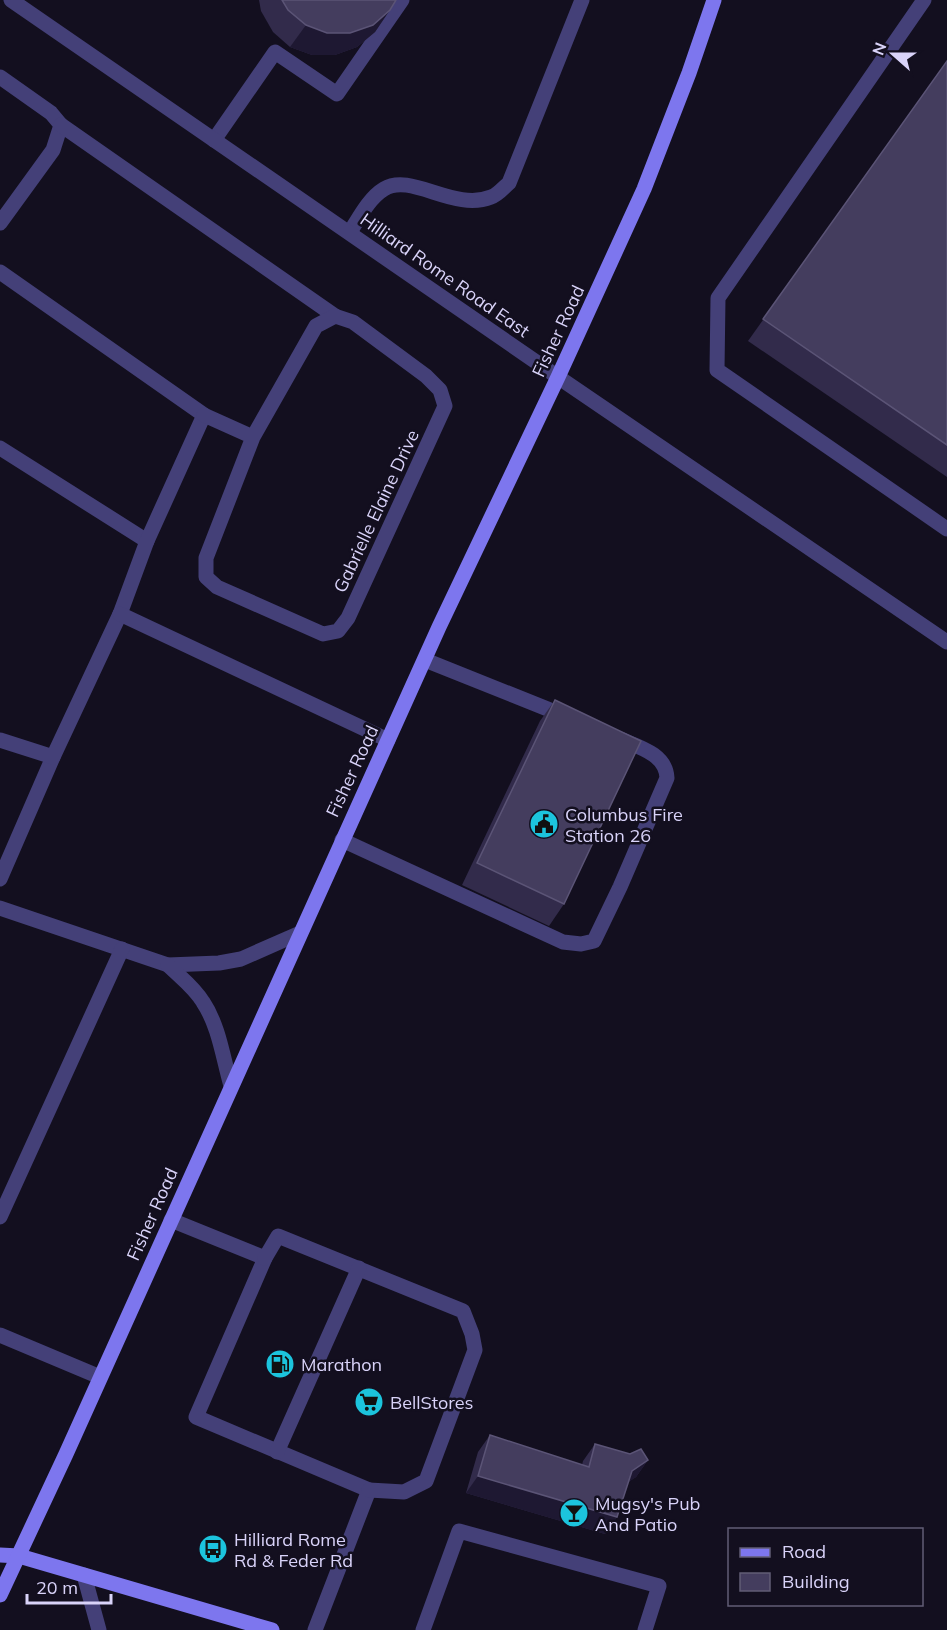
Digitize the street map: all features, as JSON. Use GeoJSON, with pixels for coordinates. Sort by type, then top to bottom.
{"type":"FeatureCollection","features":[{"type":"Feature","properties":{"kind":"main road","name":"Fisher Road"},"geometry":{"type":"LineString","coordinates":[[0,1595],[342,840],[644,189],[689,73],[714,0]]}},
{"type":"Feature","properties":{"kind":"main road"},"geometry":{"type":"LineString","coordinates":[[0,1545],[19,1556]]}},
{"type":"Feature","properties":{"kind":"main road"},"geometry":{"type":"LineString","coordinates":[[0,1555],[19,1556],[267,1629]]}},
{"type":"Feature","properties":{"kind":"street","name":"Hilliard Rome Road East"},"geometry":{"type":"LineString","coordinates":[[10,0],[947,642]]}},
{"type":"Feature","properties":{"kind":"street"},"geometry":{"type":"LineString","coordinates":[[214,140],[275,52],[337,94],[402,0]]}},
{"type":"Feature","properties":{"kind":"street"},"geometry":{"type":"LineString","coordinates":[[350,232],[372,199],[385,188],[401,184],[452,199],[471,201],[492,197],[509,183],[582,0]]}},
{"type":"Feature","properties":{"kind":"street"},"geometry":{"type":"LineString","coordinates":[[924,0],[718,298],[717,370],[947,529]]}},
{"type":"Feature","properties":{"kind":"street"},"geometry":{"type":"LineString","coordinates":[[0,77],[51,113],[61,125],[334,316]]}},
{"type":"Feature","properties":{"kind":"street"},"geometry":{"type":"LineString","coordinates":[[0,223],[53,150],[61,125]]}},
{"type":"Feature","properties":{"kind":"street"},"geometry":{"type":"LineString","coordinates":[[0,272],[204,414],[253,437]]}},
{"type":"Feature","properties":{"kind":"street","name":"Gabrielle Elaine Drive"},"geometry":{"type":"LineString","coordinates":[[334,316],[353,322],[426,376],[440,390],[445,406],[348,618],[338,631],[322,634],[218,587],[206,577],[206,558],[253,437],[316,326],[334,316]]}},
{"type":"Feature","properties":{"kind":"street"},"geometry":{"type":"LineString","coordinates":[[0,879],[53,757],[120,614],[147,541],[204,414]]}},
{"type":"Feature","properties":{"kind":"street"},"geometry":{"type":"LineString","coordinates":[[0,447],[147,541]]}},
{"type":"Feature","properties":{"kind":"street"},"geometry":{"type":"LineString","coordinates":[[120,614],[388,740]]}},
{"type":"Feature","properties":{"kind":"street"},"geometry":{"type":"LineString","coordinates":[[425,660],[578,722]]}},
{"type":"Feature","properties":{"kind":"street"},"geometry":{"type":"LineString","coordinates":[[342,840],[563,942],[581,944],[594,941],[667,778],[667,770],[654,754],[611,736]]}},
{"type":"Feature","properties":{"kind":"street"},"geometry":{"type":"LineString","coordinates":[[0,740],[53,757]]}},
{"type":"Feature","properties":{"kind":"street"},"geometry":{"type":"LineString","coordinates":[[0,908],[168,965],[219,963],[241,958],[300,933]]}},
{"type":"Feature","properties":{"kind":"street"},"geometry":{"type":"LineString","coordinates":[[0,1217],[122,949]]}},
{"type":"Feature","properties":{"kind":"street"},"geometry":{"type":"LineString","coordinates":[[168,965],[203,1002],[213,1022],[231,1086]]}},
{"type":"Feature","properties":{"kind":"street"},"geometry":{"type":"LineString","coordinates":[[171,1220],[265,1258]]}},
{"type":"Feature","properties":{"kind":"street"},"geometry":{"type":"LineString","coordinates":[[278,1236],[359,1268],[463,1311],[472,1334],[475,1350],[426,1481],[404,1492],[369,1490],[196,1417],[265,1258],[278,1236]]}},
{"type":"Feature","properties":{"kind":"street"},"geometry":{"type":"LineString","coordinates":[[277,1452],[359,1268]]}},
{"type":"Feature","properties":{"kind":"street"},"geometry":{"type":"LineString","coordinates":[[0,1335],[100,1377]]}},
{"type":"Feature","properties":{"kind":"street"},"geometry":{"type":"LineString","coordinates":[[315,1630],[369,1490]]}},
{"type":"Feature","properties":{"kind":"street"},"geometry":{"type":"LineString","coordinates":[[423,1630],[459,1532],[659,1586],[645,1630]]}},
{"type":"Feature","properties":{"kind":"street"},"geometry":{"type":"LineString","coordinates":[[84,1575],[99,1630]]}},
{"type":"Feature","properties":{"kind":"building"},"geometry":{"type":"Polygon","coordinates":[[[282,0],[396,0],[390,10],[373,25],[350,33],[327,33],[306,25],[288,10],[282,0]]]}},
{"type":"Feature","properties":{"kind":"building"},"geometry":{"type":"Polygon","coordinates":[[[947,61],[947,445],[763,319],[947,61]]]}},
{"type":"Feature","properties":{"kind":"building","name":"Columbus Fire Station 26"},"geometry":{"type":"Polygon","coordinates":[[[555,700],[641,741],[564,904],[477,863],[555,700]]]}},
{"type":"Feature","properties":{"kind":"building"},"geometry":{"type":"Polygon","coordinates":[[[490,1435],[589,1467],[595,1444],[630,1454],[641,1449],[648,1460],[632,1471],[617,1517],[478,1476],[490,1435]]]}},
{"type":"Feature","properties":{"kind":"place","name":"Columbus Fire Station 26"},"geometry":{"type":"Point","coordinates":[544,824]}},
{"type":"Feature","properties":{"kind":"place","name":"Marathon"},"geometry":{"type":"Point","coordinates":[280,1364]}},
{"type":"Feature","properties":{"kind":"place","name":"BellStores"},"geometry":{"type":"Point","coordinates":[369,1402]}},
{"type":"Feature","properties":{"kind":"place","name":"Mugsy's Pub And Patio"},"geometry":{"type":"Point","coordinates":[574,1513]}},
{"type":"Feature","properties":{"kind":"place","name":"Hilliard Rome Rd & Feder Rd"},"geometry":{"type":"Point","coordinates":[213,1549]}}]}
